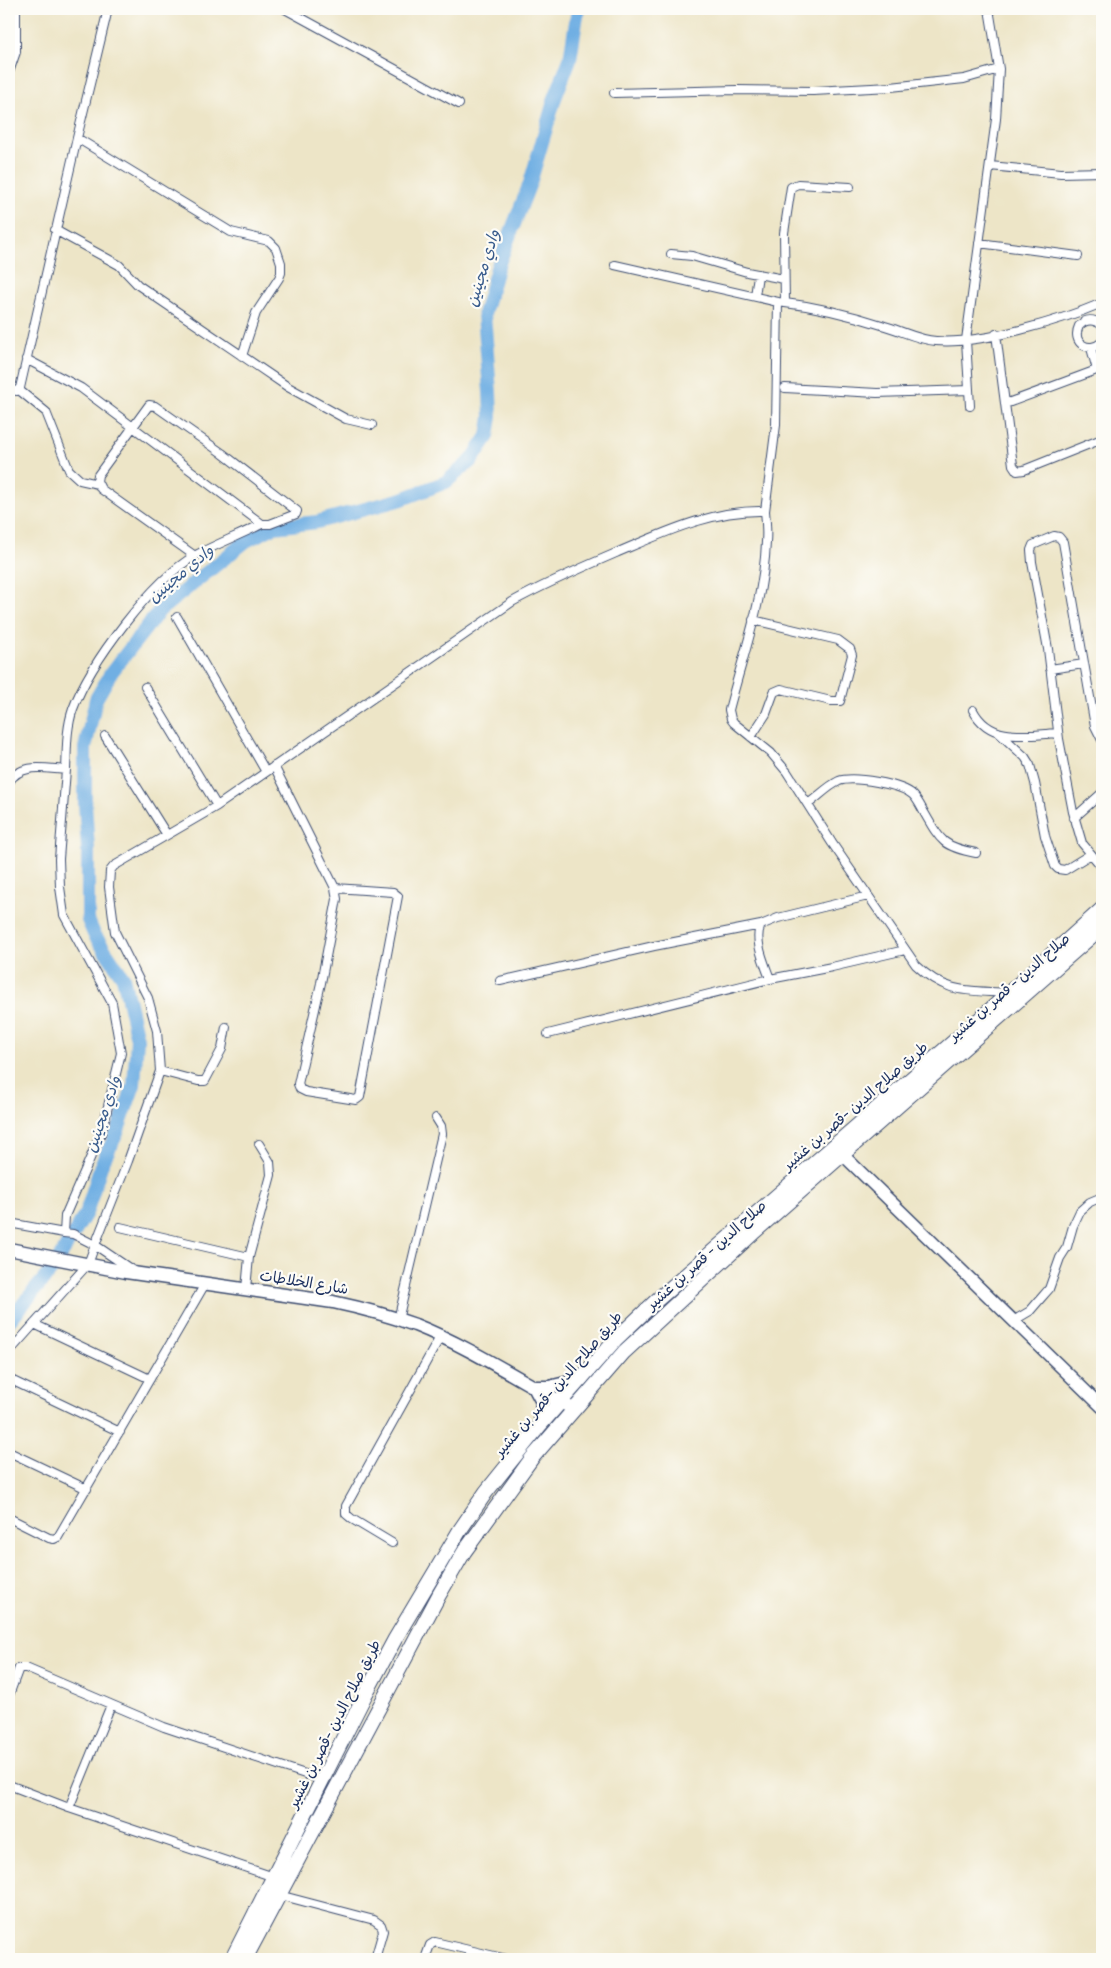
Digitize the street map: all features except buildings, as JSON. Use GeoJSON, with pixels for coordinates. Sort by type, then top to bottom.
{"type":"FeatureCollection","features":[{"type":"Feature","properties":{"kind":"highway","name":"طريق صلاح الدين -قصر بن غشير"},"geometry":{"type":"LineString","coordinates":[[232,1959],[274,1877],[302,1838],[322,1780],[374,1679],[442,1559],[486,1492],[540,1425],[615,1340],[677,1281],[1102,909]]}},
{"type":"Feature","properties":{"kind":"highway","name":"صلاح الدين - قصر بن غشير"},"geometry":{"type":"LineString","coordinates":[[245,1959],[279,1895],[302,1838],[464,1552],[532,1458],[624,1352],[753,1234],[1102,927]]}},
{"type":"Feature","properties":{"kind":"highway"},"geometry":{"type":"LineString","coordinates":[[615,1340],[624,1352]]}},
{"type":"Feature","properties":{"kind":"main road"},"geometry":{"type":"LineString","coordinates":[[844,1155],[1102,1407]]}},
{"type":"Feature","properties":{"kind":"main road","name":"شارع الخلاطات"},"geometry":{"type":"LineString","coordinates":[[9,1249],[136,1273],[362,1308],[440,1337],[573,1409]]}},
{"type":"Feature","properties":{"kind":"main road"},"geometry":{"type":"LineString","coordinates":[[540,1425],[542,1402],[534,1387],[549,1387],[582,1379]]}},
{"type":"Feature","properties":{"kind":"street"},"geometry":{"type":"LineString","coordinates":[[9,72],[16,52],[16,9]]}},
{"type":"Feature","properties":{"kind":"street"},"geometry":{"type":"LineString","coordinates":[[19,390],[76,138],[108,9]]}},
{"type":"Feature","properties":{"kind":"street"},"geometry":{"type":"LineString","coordinates":[[285,9],[459,104]]}},
{"type":"Feature","properties":{"kind":"street"},"geometry":{"type":"LineString","coordinates":[[970,406],[966,340],[996,119],[999,69],[989,9]]}},
{"type":"Feature","properties":{"kind":"street"},"geometry":{"type":"LineString","coordinates":[[614,93],[738,90],[813,91],[891,87],[970,78],[999,69]]}},
{"type":"Feature","properties":{"kind":"street"},"geometry":{"type":"LineString","coordinates":[[76,138],[231,232],[269,241],[275,245],[281,263],[281,273],[256,313],[242,356]]}},
{"type":"Feature","properties":{"kind":"street"},"geometry":{"type":"LineString","coordinates":[[990,166],[1061,174],[1102,172]]}},
{"type":"Feature","properties":{"kind":"street"},"geometry":{"type":"LineString","coordinates":[[850,187],[798,184],[790,187],[784,233],[784,279],[781,302],[776,425],[765,511],[765,555],[753,620],[729,710],[734,723],[771,753],[787,772],[832,843],[919,969],[942,985],[955,989],[1008,993]]}},
{"type":"Feature","properties":{"kind":"street"},"geometry":{"type":"LineString","coordinates":[[55,230],[119,266],[138,285],[288,387],[346,419],[372,425]]}},
{"type":"Feature","properties":{"kind":"street"},"geometry":{"type":"LineString","coordinates":[[979,243],[1078,256]]}},
{"type":"Feature","properties":{"kind":"street"},"geometry":{"type":"LineString","coordinates":[[671,254],[692,256],[758,275],[784,279]]}},
{"type":"Feature","properties":{"kind":"street"},"geometry":{"type":"LineString","coordinates":[[614,265],[876,324],[930,340],[966,340],[996,334],[1077,314],[1102,303]]}},
{"type":"Feature","properties":{"kind":"street"},"geometry":{"type":"LineString","coordinates":[[755,296],[758,275]]}},
{"type":"Feature","properties":{"kind":"street"},"geometry":{"type":"LineString","coordinates":[[1077,314],[1082,322]]}},
{"type":"Feature","properties":{"kind":"street"},"geometry":{"type":"LineString","coordinates":[[1102,325],[1096,321],[1089,320],[1082,322],[1077,330],[1077,339],[1083,346],[1097,347],[1102,342]]}},
{"type":"Feature","properties":{"kind":"street"},"geometry":{"type":"LineString","coordinates":[[996,334],[1013,465],[1017,471],[1024,470],[1102,439]]}},
{"type":"Feature","properties":{"kind":"street"},"geometry":{"type":"LineString","coordinates":[[1005,404],[1100,369],[1091,348]]}},
{"type":"Feature","properties":{"kind":"street"},"geometry":{"type":"LineString","coordinates":[[26,358],[81,388],[262,524]]}},
{"type":"Feature","properties":{"kind":"street"},"geometry":{"type":"LineString","coordinates":[[785,388],[877,393],[969,390]]}},
{"type":"Feature","properties":{"kind":"street"},"geometry":{"type":"LineString","coordinates":[[9,390],[19,390],[46,412],[69,470],[80,480],[98,484]]}},
{"type":"Feature","properties":{"kind":"street"},"geometry":{"type":"LineString","coordinates":[[64,1233],[66,1216],[102,1131],[121,1053],[112,1003],[64,915],[60,887],[68,727],[72,710],[90,676],[118,634],[160,584],[195,556],[262,524],[270,524],[296,514],[297,511],[236,463],[154,406],[149,405],[98,475],[98,484],[101,489],[195,556]]}},
{"type":"Feature","properties":{"kind":"street"},"geometry":{"type":"LineString","coordinates":[[9,1352],[88,1264],[160,1071],[157,1031],[148,998],[115,932],[108,876],[114,866],[217,806],[490,617],[543,585],[659,534],[744,510],[765,511]]}},
{"type":"Feature","properties":{"kind":"street"},"geometry":{"type":"LineString","coordinates":[[1102,740],[1095,726],[1063,542],[1059,536],[1054,536],[1036,542],[1032,547],[1031,554],[1050,668],[1058,733],[1074,818],[1082,844],[1102,867]]}},
{"type":"Feature","properties":{"kind":"street"},"geometry":{"type":"LineString","coordinates":[[177,616],[266,772]]}},
{"type":"Feature","properties":{"kind":"street"},"geometry":{"type":"LineString","coordinates":[[751,738],[766,714],[774,692],[781,689],[831,701],[840,701],[852,655],[850,649],[838,640],[753,620]]}},
{"type":"Feature","properties":{"kind":"street"},"geometry":{"type":"LineString","coordinates":[[1050,668],[1084,664]]}},
{"type":"Feature","properties":{"kind":"street"},"geometry":{"type":"LineString","coordinates":[[145,688],[217,806]]}},
{"type":"Feature","properties":{"kind":"street"},"geometry":{"type":"LineString","coordinates":[[973,710],[986,728],[998,732],[1020,736],[1058,733]]}},
{"type":"Feature","properties":{"kind":"street"},"geometry":{"type":"LineString","coordinates":[[998,732],[1025,757],[1030,765],[1036,782],[1045,836],[1055,866],[1058,869],[1065,870],[1091,854]]}},
{"type":"Feature","properties":{"kind":"street"},"geometry":{"type":"LineString","coordinates":[[105,736],[167,835]]}},
{"type":"Feature","properties":{"kind":"street"},"geometry":{"type":"LineString","coordinates":[[274,766],[335,888],[337,902],[298,1084],[300,1089],[306,1092],[356,1100],[360,1097],[398,896],[393,892],[335,888]]}},
{"type":"Feature","properties":{"kind":"street"},"geometry":{"type":"LineString","coordinates":[[9,782],[16,773],[24,769],[66,770]]}},
{"type":"Feature","properties":{"kind":"street"},"geometry":{"type":"LineString","coordinates":[[808,804],[840,781],[856,780],[896,786],[911,794],[918,801],[936,833],[944,842],[960,851],[976,853]]}},
{"type":"Feature","properties":{"kind":"street"},"geometry":{"type":"LineString","coordinates":[[1074,818],[1102,793]]}},
{"type":"Feature","properties":{"kind":"street"},"geometry":{"type":"LineString","coordinates":[[500,981],[654,946],[762,925],[778,918],[868,896]]}},
{"type":"Feature","properties":{"kind":"street"},"geometry":{"type":"LineString","coordinates":[[762,925],[759,930],[761,951],[770,979]]}},
{"type":"Feature","properties":{"kind":"street"},"geometry":{"type":"LineString","coordinates":[[548,1034],[770,979],[905,950]]}},
{"type":"Feature","properties":{"kind":"street"},"geometry":{"type":"LineString","coordinates":[[160,1071],[198,1082],[205,1081],[222,1049],[226,1027]]}},
{"type":"Feature","properties":{"kind":"street"},"geometry":{"type":"LineString","coordinates":[[398,1320],[442,1134],[441,1126],[436,1118]]}},
{"type":"Feature","properties":{"kind":"street"},"geometry":{"type":"LineString","coordinates":[[246,1289],[249,1257],[271,1175],[270,1162],[259,1144]]}},
{"type":"Feature","properties":{"kind":"street"},"geometry":{"type":"LineString","coordinates":[[1014,1321],[1030,1311],[1049,1288],[1080,1211],[1090,1202],[1102,1197]]}},
{"type":"Feature","properties":{"kind":"street"},"geometry":{"type":"LineString","coordinates":[[9,1223],[73,1234],[95,1245],[136,1273]]}},
{"type":"Feature","properties":{"kind":"street"},"geometry":{"type":"LineString","coordinates":[[120,1227],[249,1257]]}},
{"type":"Feature","properties":{"kind":"street"},"geometry":{"type":"LineString","coordinates":[[9,1518],[54,1539],[58,1537],[205,1284]]}},
{"type":"Feature","properties":{"kind":"street"},"geometry":{"type":"LineString","coordinates":[[34,1324],[150,1379]]}},
{"type":"Feature","properties":{"kind":"street"},"geometry":{"type":"LineString","coordinates":[[392,1543],[352,1519],[346,1514],[346,1506],[440,1337]]}},
{"type":"Feature","properties":{"kind":"street"},"geometry":{"type":"LineString","coordinates":[[9,1379],[120,1432]]}},
{"type":"Feature","properties":{"kind":"street"},"geometry":{"type":"LineString","coordinates":[[9,1452],[87,1489]]}},
{"type":"Feature","properties":{"kind":"street"},"geometry":{"type":"LineString","coordinates":[[9,1695],[18,1670],[22,1667],[164,1727],[322,1780]]}},
{"type":"Feature","properties":{"kind":"street"},"geometry":{"type":"LineString","coordinates":[[69,1808],[111,1705]]}},
{"type":"Feature","properties":{"kind":"street"},"geometry":{"type":"LineString","coordinates":[[9,1785],[69,1808],[274,1877]]}},
{"type":"Feature","properties":{"kind":"street"},"geometry":{"type":"LineString","coordinates":[[279,1895],[374,1920],[381,1926],[383,1931],[375,1959]]}},
{"type":"Feature","properties":{"kind":"street"},"geometry":{"type":"LineString","coordinates":[[426,1959],[430,1944],[435,1942],[507,1959]]}},
{"type":"Feature","properties":{"kind":"waterway","name":"وادي مجينين"},"geometry":{"type":"LineString","coordinates":[[9,1321],[54,1267],[86,1213],[102,1163],[117,1133],[134,1085],[137,1039],[123,977],[94,934],[88,920],[85,748],[96,699],[111,673],[160,610],[246,541],[274,527],[317,522],[402,499],[446,482],[472,460],[488,436],[491,417],[484,314],[497,268],[530,183],[555,98],[570,59],[578,9]]}}]}
